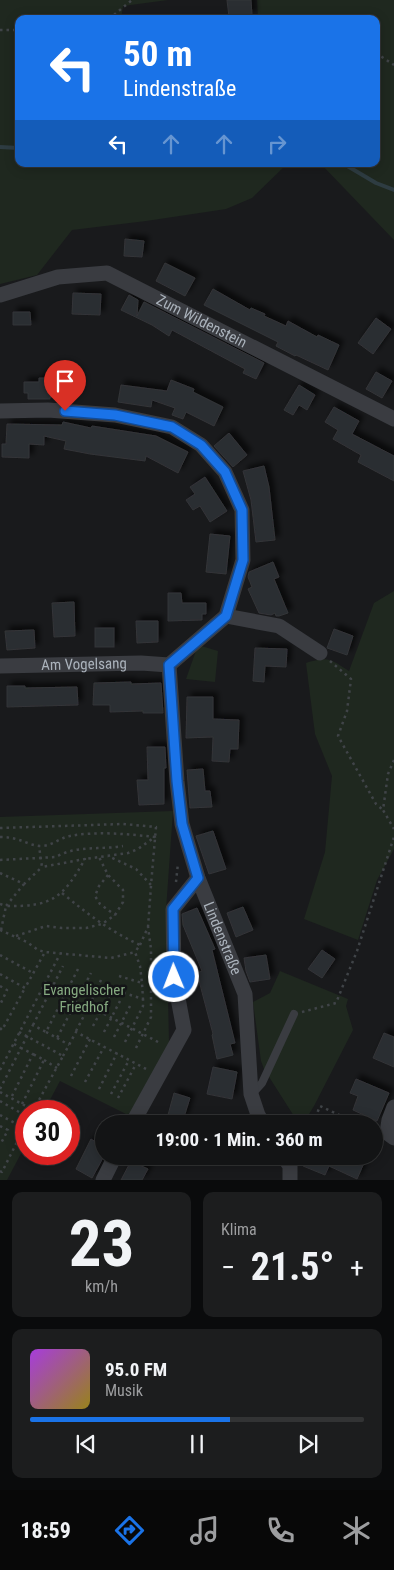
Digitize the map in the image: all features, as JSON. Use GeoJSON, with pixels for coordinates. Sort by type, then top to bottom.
{"type":"FeatureCollection","features":[{"type":"Feature","properties":{"kind":"street","name":"Zum Wildenstein"},"geometry":{"type":"LineString","coordinates":[[0,294],[58,277],[107,273],[394,419]]}},
{"type":"Feature","properties":{"kind":"street"},"geometry":{"type":"LineString","coordinates":[[0,410],[48,410],[115,415],[172,427],[201,445],[225,472],[242,510],[243,560],[226,616],[169,665]]}},
{"type":"Feature","properties":{"kind":"street"},"geometry":{"type":"LineString","coordinates":[[226,616],[279,626],[320,653]]}},
{"type":"Feature","properties":{"kind":"street","name":"Am Vogelsang"},"geometry":{"type":"LineString","coordinates":[[0,666],[141,663],[169,665]]}},
{"type":"Feature","properties":{"kind":"street","name":"Lindenstraße"},"geometry":{"type":"LineString","coordinates":[[169,665],[182,824],[198,878],[245,994],[252,1094],[258,1115]]}},
{"type":"Feature","properties":{"kind":"street"},"geometry":{"type":"LineString","coordinates":[[137,1115],[184,1030],[174,977],[173,909],[198,878]]}},
{"type":"Feature","properties":{"kind":"street"},"geometry":{"type":"LineString","coordinates":[[394,1107],[387,1133],[394,1138]]}},
{"type":"Feature","properties":{"kind":"street"},"geometry":{"type":"LineString","coordinates":[[103,1180],[110,1165]]}},
{"type":"Feature","properties":{"kind":"street"},"geometry":{"type":"LineString","coordinates":[[289,1165],[290,1180]]}},
{"type":"Feature","properties":{"kind":"lane"},"geometry":{"type":"LineString","coordinates":[[252,1094],[262,1083],[294,1014]]}},
{"type":"Feature","properties":{"kind":"path"},"geometry":{"type":"LineString","coordinates":[[114,15],[132,0]]}},
{"type":"Feature","properties":{"kind":"path"},"geometry":{"type":"LineString","coordinates":[[0,30],[15,30]]}},
{"type":"Feature","properties":{"kind":"path"},"geometry":{"type":"LineString","coordinates":[[380,56],[394,65]]}},
{"type":"Feature","properties":{"kind":"path"},"geometry":{"type":"LineString","coordinates":[[320,653],[351,679],[347,711],[338,736],[376,804],[383,810],[394,829]]}},
{"type":"Feature","properties":{"kind":"path"},"geometry":{"type":"LineString","coordinates":[[383,810],[388,774],[394,760]]}},
{"type":"Feature","properties":{"kind":"path"},"geometry":{"type":"LineString","coordinates":[[0,828],[123,824],[156,827],[148,926],[151,949],[151,1017],[136,1048]]}},
{"type":"Feature","properties":{"kind":"path"},"geometry":{"type":"LineString","coordinates":[[84,834],[85,826]]}},
{"type":"Feature","properties":{"kind":"path"},"geometry":{"type":"LineString","coordinates":[[0,837],[9,837],[39,846],[52,844],[70,836],[84,834],[133,834],[154,837]]}},
{"type":"Feature","properties":{"kind":"path"},"geometry":{"type":"LineString","coordinates":[[148,926],[135,952],[111,958],[45,952],[0,930],[6,906],[24,884],[42,867],[128,853],[138,849],[154,837]]}},
{"type":"Feature","properties":{"kind":"path"},"geometry":{"type":"LineString","coordinates":[[294,1014],[336,1002],[357,951],[394,837]]}},
{"type":"Feature","properties":{"kind":"path"},"geometry":{"type":"LineString","coordinates":[[39,846],[42,867]]}},
{"type":"Feature","properties":{"kind":"path"},"geometry":{"type":"LineString","coordinates":[[0,860],[56,857],[73,850],[123,846]]}},
{"type":"Feature","properties":{"kind":"path"},"geometry":{"type":"LineString","coordinates":[[117,847],[118,854]]}},
{"type":"Feature","properties":{"kind":"path"},"geometry":{"type":"LineString","coordinates":[[108,856],[136,869],[151,885]]}},
{"type":"Feature","properties":{"kind":"path"},"geometry":{"type":"LineString","coordinates":[[14,936],[46,926],[86,928],[102,924],[115,915],[122,902],[123,890],[108,875],[99,857]]}},
{"type":"Feature","properties":{"kind":"path"},"geometry":{"type":"LineString","coordinates":[[0,904],[6,906],[25,906],[42,903],[62,893],[85,859]]}},
{"type":"Feature","properties":{"kind":"path"},"geometry":{"type":"LineString","coordinates":[[173,909],[178,862]]}},
{"type":"Feature","properties":{"kind":"path"},"geometry":{"type":"LineString","coordinates":[[0,873],[24,884]]}},
{"type":"Feature","properties":{"kind":"path"},"geometry":{"type":"LineString","coordinates":[[108,875],[99,886],[95,896],[100,904],[115,915]]}},
{"type":"Feature","properties":{"kind":"path"},"geometry":{"type":"LineString","coordinates":[[62,893],[87,914],[116,934],[140,945]]}},
{"type":"Feature","properties":{"kind":"path"},"geometry":{"type":"LineString","coordinates":[[0,1034],[1,1029],[45,952]]}},
{"type":"Feature","properties":{"kind":"path"},"geometry":{"type":"LineString","coordinates":[[125,1042],[142,1006],[143,999],[140,966],[135,952]]}},
{"type":"Feature","properties":{"kind":"path"},"geometry":{"type":"LineString","coordinates":[[0,1070],[60,954]]}},
{"type":"Feature","properties":{"kind":"path"},"geometry":{"type":"LineString","coordinates":[[0,955],[33,973]]}},
{"type":"Feature","properties":{"kind":"path"},"geometry":{"type":"LineString","coordinates":[[15,1100],[0,1091],[63,966]]}},
{"type":"Feature","properties":{"kind":"path"},"geometry":{"type":"LineString","coordinates":[[46,1032],[78,969]]}},
{"type":"Feature","properties":{"kind":"path"},"geometry":{"type":"LineString","coordinates":[[57,1038],[91,972]]}},
{"type":"Feature","properties":{"kind":"path"},"geometry":{"type":"LineString","coordinates":[[0,974],[25,988]]}},
{"type":"Feature","properties":{"kind":"path"},"geometry":{"type":"LineString","coordinates":[[119,976],[142,983]]}},
{"type":"Feature","properties":{"kind":"path"},"geometry":{"type":"LineString","coordinates":[[39,1100],[76,1032],[101,980]]}},
{"type":"Feature","properties":{"kind":"path"},"geometry":{"type":"LineString","coordinates":[[0,986],[7,990],[0,1005]]}},
{"type":"Feature","properties":{"kind":"path"},"geometry":{"type":"LineString","coordinates":[[112,989],[143,999]]}},
{"type":"Feature","properties":{"kind":"path"},"geometry":{"type":"LineString","coordinates":[[93,1026],[108,996]]}},
{"type":"Feature","properties":{"kind":"path"},"geometry":{"type":"LineString","coordinates":[[104,1032],[120,1001]]}},
{"type":"Feature","properties":{"kind":"path"},"geometry":{"type":"LineString","coordinates":[[89,1006],[160,1043]]}},
{"type":"Feature","properties":{"kind":"path"},"geometry":{"type":"LineString","coordinates":[[114,1037],[130,1006]]}},
{"type":"Feature","properties":{"kind":"path"},"geometry":{"type":"LineString","coordinates":[[33,1025],[69,1045]]}},
{"type":"Feature","properties":{"kind":"path"},"geometry":{"type":"LineString","coordinates":[[19,1032],[63,1056]]}},
{"type":"Feature","properties":{"kind":"path"},"geometry":{"type":"LineString","coordinates":[[76,1032],[148,1070]]}},
{"type":"Feature","properties":{"kind":"path"},"geometry":{"type":"LineString","coordinates":[[71,1076],[90,1039]]}},
{"type":"Feature","properties":{"kind":"path"},"geometry":{"type":"LineString","coordinates":[[14,1044],[57,1068]]}},
{"type":"Feature","properties":{"kind":"path"},"geometry":{"type":"LineString","coordinates":[[85,1082],[104,1047]]}},
{"type":"Feature","properties":{"kind":"path"},"geometry":{"type":"LineString","coordinates":[[99,1089],[117,1053]]}},
{"type":"Feature","properties":{"kind":"path"},"geometry":{"type":"LineString","coordinates":[[11,1098],[33,1054]]}},
{"type":"Feature","properties":{"kind":"path"},"geometry":{"type":"LineString","coordinates":[[24,1100],[44,1060]]}},
{"type":"Feature","properties":{"kind":"path"},"geometry":{"type":"LineString","coordinates":[[111,1094],[129,1060]]}},
{"type":"Feature","properties":{"kind":"path"},"geometry":{"type":"LineString","coordinates":[[118,1098],[136,1064]]}},
{"type":"Feature","properties":{"kind":"path"},"geometry":{"type":"LineString","coordinates":[[0,1100],[15,1109]]}},
{"type":"Feature","properties":{"kind":"path"},"geometry":{"type":"LineString","coordinates":[[316,1115],[320,1106],[339,1115]]}},
{"type":"Feature","properties":{"kind":"path"},"geometry":{"type":"LineString","coordinates":[[0,1122],[1,1116],[15,1123]]}},
{"type":"Feature","properties":{"kind":"path"},"geometry":{"type":"LineString","coordinates":[[0,1126],[8,1130],[0,1145]]}},
{"type":"Feature","properties":{"kind":"path"},"geometry":{"type":"LineString","coordinates":[[1,1173],[15,1146]]}},
{"type":"Feature","properties":{"kind":"green space"},"geometry":{"type":"Polygon","coordinates":[[[0,0],[168,0],[123,6],[122,15],[15,15],[15,167],[284,167],[252,198],[226,209],[72,230],[37,275],[0,284],[0,0]]]}},
{"type":"Feature","properties":{"kind":"green space"},"geometry":{"type":"Polygon","coordinates":[[[257,0],[394,0],[394,240],[324,167],[380,167],[380,15],[258,15],[257,0]]]}},
{"type":"Feature","properties":{"kind":"green space"},"geometry":{"type":"Polygon","coordinates":[[[394,591],[394,849],[377,880],[358,940],[304,919],[325,852],[332,776],[315,734],[306,663],[325,659],[349,671],[374,603],[394,591]]]}},
{"type":"Feature","properties":{"kind":"green space"},"geometry":{"type":"Polygon","coordinates":[[[198,645],[218,651],[215,682],[186,679],[198,645]]]}},
{"type":"Feature","properties":{"kind":"green space","name":"Evangelischer Friedhof"},"geometry":{"type":"Polygon","coordinates":[[[173,811],[166,910],[169,1042],[163,1058],[136,1113],[126,1114],[60,1081],[50,1100],[15,1100],[15,1165],[7,1180],[0,1180],[0,817],[173,811]]]}},
{"type":"Feature","properties":{"kind":"green space"},"geometry":{"type":"Polygon","coordinates":[[[280,971],[348,999],[346,1006],[353,1030],[308,1115],[293,1115],[264,1069],[261,1061],[253,1002],[270,993],[280,971]]]}},
{"type":"Feature","properties":{"kind":"building"},"geometry":{"type":"Polygon","coordinates":[[[227,0],[251,0],[252,15],[229,15],[227,0]]]}},
{"type":"Feature","properties":{"kind":"building"},"geometry":{"type":"Polygon","coordinates":[[[125,239],[144,241],[142,257],[124,256],[125,239]]]}},
{"type":"Feature","properties":{"kind":"building"},"geometry":{"type":"Polygon","coordinates":[[[165,263],[195,278],[185,296],[156,281],[165,263]]]}},
{"type":"Feature","properties":{"kind":"building"},"geometry":{"type":"Polygon","coordinates":[[[213,289],[250,310],[251,308],[265,314],[264,316],[286,326],[288,321],[317,337],[318,335],[339,345],[328,370],[295,356],[276,346],[278,342],[204,305],[213,289]]]}},
{"type":"Feature","properties":{"kind":"building"},"geometry":{"type":"Polygon","coordinates":[[[73,293],[101,294],[100,315],[72,314],[73,293]]]}},
{"type":"Feature","properties":{"kind":"building"},"geometry":{"type":"Polygon","coordinates":[[[129,295],[138,300],[137,316],[144,302],[264,363],[256,379],[243,373],[245,369],[172,330],[169,336],[152,325],[121,310],[129,295]]]}},
{"type":"Feature","properties":{"kind":"building"},"geometry":{"type":"Polygon","coordinates":[[[13,312],[30,312],[31,325],[13,325],[13,312]]]}},
{"type":"Feature","properties":{"kind":"building"},"geometry":{"type":"Polygon","coordinates":[[[376,318],[391,329],[373,354],[358,343],[376,318]]]}},
{"type":"Feature","properties":{"kind":"building"},"geometry":{"type":"Polygon","coordinates":[[[376,372],[392,381],[382,398],[366,389],[376,372]]]}},
{"type":"Feature","properties":{"kind":"building"},"geometry":{"type":"Polygon","coordinates":[[[39,378],[64,378],[64,397],[28,399],[28,393],[24,393],[24,382],[39,382],[39,378]]]}},
{"type":"Feature","properties":{"kind":"building"},"geometry":{"type":"Polygon","coordinates":[[[171,380],[194,389],[193,392],[223,407],[214,426],[186,412],[183,419],[172,415],[175,408],[152,400],[151,407],[118,402],[121,385],[167,391],[171,380]]]}},
{"type":"Feature","properties":{"kind":"building"},"geometry":{"type":"Polygon","coordinates":[[[299,385],[315,395],[307,410],[299,405],[293,415],[284,410],[299,385]]]}},
{"type":"Feature","properties":{"kind":"building"},"geometry":{"type":"Polygon","coordinates":[[[334,407],[359,421],[352,434],[394,456],[394,481],[358,462],[361,455],[333,439],[338,430],[325,422],[334,407]]]}},
{"type":"Feature","properties":{"kind":"building"},"geometry":{"type":"Polygon","coordinates":[[[63,422],[91,428],[92,426],[156,436],[188,452],[178,473],[146,456],[145,461],[64,449],[66,441],[44,436],[44,445],[29,444],[29,458],[2,457],[2,444],[6,444],[7,424],[62,425],[63,422]]]}},
{"type":"Feature","properties":{"kind":"building"},"geometry":{"type":"Polygon","coordinates":[[[229,433],[247,455],[233,467],[214,446],[229,433]]]}},
{"type":"Feature","properties":{"kind":"building"},"geometry":{"type":"Polygon","coordinates":[[[264,466],[269,487],[275,540],[256,542],[251,500],[243,471],[264,466]]]}},
{"type":"Feature","properties":{"kind":"building"},"geometry":{"type":"Polygon","coordinates":[[[205,477],[227,511],[210,522],[200,506],[193,510],[186,500],[195,494],[190,487],[205,477]]]}},
{"type":"Feature","properties":{"kind":"building"},"geometry":{"type":"Polygon","coordinates":[[[210,534],[230,536],[226,574],[206,572],[210,534]]]}},
{"type":"Feature","properties":{"kind":"building"},"geometry":{"type":"Polygon","coordinates":[[[273,562],[279,577],[274,579],[288,613],[279,616],[276,616],[275,613],[271,615],[259,613],[248,589],[252,587],[248,577],[249,572],[273,562]]]}},
{"type":"Feature","properties":{"kind":"building"},"geometry":{"type":"Polygon","coordinates":[[[168,593],[181,593],[182,603],[206,603],[206,614],[202,614],[202,620],[168,621],[168,593]]]}},
{"type":"Feature","properties":{"kind":"building"},"geometry":{"type":"Polygon","coordinates":[[[74,602],[75,636],[54,637],[52,603],[74,602]]]}},
{"type":"Feature","properties":{"kind":"building"},"geometry":{"type":"Polygon","coordinates":[[[136,621],[158,621],[158,642],[137,643],[136,621]]]}},
{"type":"Feature","properties":{"kind":"building"},"geometry":{"type":"Polygon","coordinates":[[[95,628],[114,628],[114,647],[95,647],[95,628]]]}},
{"type":"Feature","properties":{"kind":"building"},"geometry":{"type":"Polygon","coordinates":[[[334,629],[353,636],[347,655],[327,648],[334,629]]]}},
{"type":"Feature","properties":{"kind":"building"},"geometry":{"type":"Polygon","coordinates":[[[34,630],[35,648],[7,650],[5,631],[34,630]]]}},
{"type":"Feature","properties":{"kind":"building"},"geometry":{"type":"Polygon","coordinates":[[[255,648],[287,649],[286,667],[265,666],[264,682],[253,681],[255,648]]]}},
{"type":"Feature","properties":{"kind":"building"},"geometry":{"type":"Polygon","coordinates":[[[131,682],[131,684],[161,683],[163,713],[143,713],[143,711],[110,712],[110,705],[93,705],[94,683],[131,682]]]}},
{"type":"Feature","properties":{"kind":"building"},"geometry":{"type":"Polygon","coordinates":[[[7,686],[25,686],[25,688],[77,687],[78,705],[7,707],[7,686]]]}},
{"type":"Feature","properties":{"kind":"building"},"geometry":{"type":"Polygon","coordinates":[[[187,697],[213,697],[213,719],[239,720],[238,749],[230,749],[229,762],[212,761],[213,737],[186,738],[187,697]]]}},
{"type":"Feature","properties":{"kind":"building"},"geometry":{"type":"Polygon","coordinates":[[[147,747],[165,747],[164,804],[139,805],[137,780],[148,780],[147,747]]]}},
{"type":"Feature","properties":{"kind":"building"},"geometry":{"type":"Polygon","coordinates":[[[203,769],[205,791],[210,791],[212,807],[190,808],[187,770],[203,769]]]}},
{"type":"Feature","properties":{"kind":"building"},"geometry":{"type":"Polygon","coordinates":[[[213,831],[226,869],[209,874],[196,836],[213,831]]]}},
{"type":"Feature","properties":{"kind":"building"},"geometry":{"type":"Polygon","coordinates":[[[243,907],[253,930],[236,937],[227,913],[243,907]]]}},
{"type":"Feature","properties":{"kind":"building"},"geometry":{"type":"Polygon","coordinates":[[[197,908],[215,949],[212,950],[235,1043],[230,1044],[233,1055],[217,1059],[213,1034],[197,973],[202,971],[183,925],[182,914],[197,908]]]}},
{"type":"Feature","properties":{"kind":"building"},"geometry":{"type":"Polygon","coordinates":[[[322,950],[335,959],[322,978],[308,969],[322,950]]]}},
{"type":"Feature","properties":{"kind":"building"},"geometry":{"type":"Polygon","coordinates":[[[266,955],[270,979],[250,982],[244,958],[266,955]]]}},
{"type":"Feature","properties":{"kind":"building"},"geometry":{"type":"Polygon","coordinates":[[[384,1033],[394,1037],[394,1067],[373,1058],[384,1033]]]}},
{"type":"Feature","properties":{"kind":"building"},"geometry":{"type":"Polygon","coordinates":[[[213,1067],[237,1072],[232,1099],[207,1094],[213,1067]]]}},
{"type":"Feature","properties":{"kind":"building"},"geometry":{"type":"Polygon","coordinates":[[[356,1079],[389,1093],[380,1115],[364,1115],[353,1110],[358,1096],[350,1093],[356,1079]]]}},
{"type":"Feature","properties":{"kind":"building"},"geometry":{"type":"Polygon","coordinates":[[[174,1093],[190,1098],[185,1115],[168,1115],[174,1093]]]}},
{"type":"Feature","properties":{"kind":"building"},"geometry":{"type":"Polygon","coordinates":[[[91,1139],[95,1141],[95,1165],[99,1165],[92,1178],[76,1169],[80,1165],[80,1161],[91,1139]]]}},
{"type":"Feature","properties":{"kind":"building"},"geometry":{"type":"Polygon","coordinates":[[[129,1165],[140,1165],[148,1169],[142,1180],[121,1180],[129,1165]]]}},
{"type":"Feature","properties":{"kind":"building"},"geometry":{"type":"Polygon","coordinates":[[[363,1165],[357,1179],[329,1166],[325,1175],[303,1166],[363,1165]]]}},
{"type":"Feature","properties":{"kind":"waterway"},"geometry":{"type":"LineString","coordinates":[[0,147],[15,148]]}},
{"type":"Feature","properties":{"kind":"waterway"},"geometry":{"type":"LineString","coordinates":[[349,167],[376,183],[394,190]]}},
{"type":"Feature","properties":{"kind":"route"},"geometry":{"type":"LineString","coordinates":[[65,411],[115,415],[172,427],[201,445],[225,472],[242,510],[243,560],[226,616],[169,665],[182,824],[198,878],[173,909],[174,977]]}}]}
